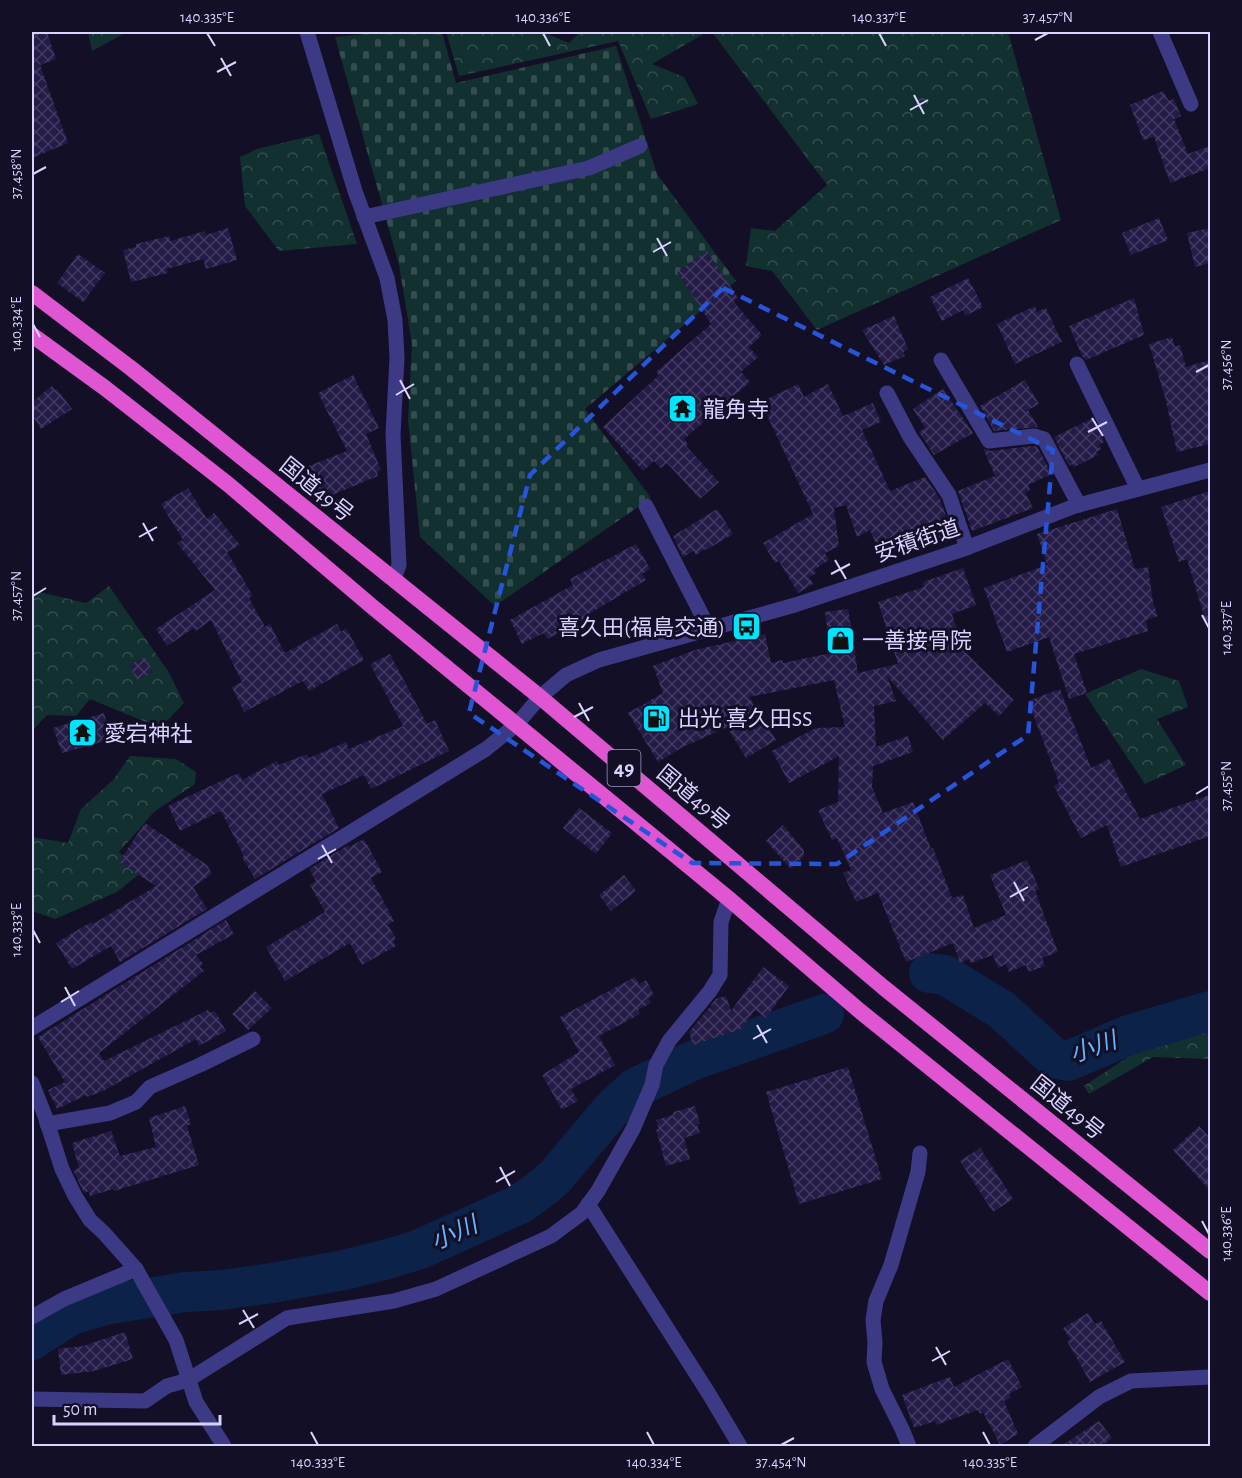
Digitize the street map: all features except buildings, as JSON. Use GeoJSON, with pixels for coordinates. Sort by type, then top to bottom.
{"type":"FeatureCollection","features":[{"type":"Feature","properties":{"kind":"highway","name":"国道49号"},"geometry":{"type":"LineString","coordinates":[[32,293],[132,369],[540,697],[883,987],[1210,1251]]}},
{"type":"Feature","properties":{"kind":"highway","name":"49"},"geometry":{"type":"LineString","coordinates":[[32,335],[229,484],[375,609],[729,899],[861,1012],[1210,1293]]}},
{"type":"Feature","properties":{"kind":"street"},"geometry":{"type":"LineString","coordinates":[[308,32],[355,191],[387,278],[395,320],[397,358],[393,434],[399,565],[394,579]]}},
{"type":"Feature","properties":{"kind":"street"},"geometry":{"type":"LineString","coordinates":[[1160,32],[1191,104]]}},
{"type":"Feature","properties":{"kind":"street"},"geometry":{"type":"LineString","coordinates":[[364,217],[589,168],[640,146]]}},
{"type":"Feature","properties":{"kind":"street"},"geometry":{"type":"LineString","coordinates":[[941,360],[989,441],[1034,436],[1044,439],[1079,505]]}},
{"type":"Feature","properties":{"kind":"street"},"geometry":{"type":"LineString","coordinates":[[1077,364],[1138,489]]}},
{"type":"Feature","properties":{"kind":"street"},"geometry":{"type":"LineString","coordinates":[[887,393],[910,437],[949,495],[967,548]]}},
{"type":"Feature","properties":{"kind":"street","name":"安積街道"},"geometry":{"type":"LineString","coordinates":[[32,1028],[476,756],[517,724],[540,697],[566,675],[599,660],[795,605],[967,548],[1079,505],[1210,470]]}},
{"type":"Feature","properties":{"kind":"street"},"geometry":{"type":"LineString","coordinates":[[646,506],[709,629]]}},
{"type":"Feature","properties":{"kind":"street"},"geometry":{"type":"LineString","coordinates":[[32,1398],[145,1401],[167,1386],[188,1380],[287,1318],[394,1301],[436,1289],[551,1236],[582,1213],[598,1191],[633,1129],[652,1085],[656,1065],[669,1041],[710,991],[720,975],[721,922],[729,899]]}},
{"type":"Feature","properties":{"kind":"street"},"geometry":{"type":"LineString","coordinates":[[47,1124],[110,1113],[136,1102],[150,1087],[253,1039]]}},
{"type":"Feature","properties":{"kind":"street"},"geometry":{"type":"LineString","coordinates":[[32,1083],[62,1168],[75,1196],[90,1220],[136,1269],[147,1287],[176,1340],[196,1402],[224,1446]]}},
{"type":"Feature","properties":{"kind":"street"},"geometry":{"type":"LineString","coordinates":[[909,1446],[903,1429],[882,1389],[874,1362],[873,1320],[876,1301],[891,1265],[918,1172],[920,1153]]}},
{"type":"Feature","properties":{"kind":"street"},"geometry":{"type":"LineString","coordinates":[[588,1204],[740,1446]]}},
{"type":"Feature","properties":{"kind":"street"},"geometry":{"type":"LineString","coordinates":[[32,1317],[64,1299],[136,1269]]}},
{"type":"Feature","properties":{"kind":"street"},"geometry":{"type":"LineString","coordinates":[[1035,1446],[1099,1397],[1131,1381],[1210,1377]]}},
{"type":"Feature","properties":{"kind":"highlighted area"},"geometry":{"type":"Polygon","coordinates":[[[723,288],[1053,450],[1028,735],[837,864],[692,863],[469,713],[530,475],[723,288]]]}},
{"type":"Feature","properties":{"kind":"green space"},"geometry":{"type":"Polygon","coordinates":[[[88,32],[127,32],[92,51],[88,32]]]}},
{"type":"Feature","properties":{"kind":"green space"},"geometry":{"type":"Polygon","coordinates":[[[382,32],[442,32],[456,83],[616,46],[657,174],[736,281],[585,409],[651,498],[495,606],[420,537],[408,420],[412,344],[399,265],[335,37],[382,32]]]}},
{"type":"Feature","properties":{"kind":"green space"},"geometry":{"type":"Polygon","coordinates":[[[446,32],[543,32],[569,43],[580,32],[700,32],[702,35],[652,64],[684,77],[698,104],[651,119],[618,41],[459,76],[446,32]]]}},
{"type":"Feature","properties":{"kind":"green space"},"geometry":{"type":"Polygon","coordinates":[[[712,32],[1008,32],[1061,220],[817,330],[772,271],[746,266],[751,228],[775,231],[827,185],[712,32]]]}},
{"type":"Feature","properties":{"kind":"green space"},"geometry":{"type":"Polygon","coordinates":[[[319,134],[357,244],[279,251],[245,206],[240,157],[257,149],[319,134]]]}},
{"type":"Feature","properties":{"kind":"green space"},"geometry":{"type":"Polygon","coordinates":[[[109,586],[168,671],[184,703],[160,728],[90,699],[76,716],[47,715],[32,731],[32,597],[35,591],[86,603],[109,586]]]}},
{"type":"Feature","properties":{"kind":"green space"},"geometry":{"type":"Polygon","coordinates":[[[1141,669],[1179,681],[1188,707],[1157,719],[1186,765],[1145,784],[1085,694],[1141,669]]]}},
{"type":"Feature","properties":{"kind":"green space"},"geometry":{"type":"Polygon","coordinates":[[[130,756],[176,759],[196,772],[195,784],[154,812],[119,852],[143,871],[117,892],[55,919],[32,911],[32,837],[68,843],[81,809],[114,779],[130,756]]]}},
{"type":"Feature","properties":{"kind":"green space"},"geometry":{"type":"Polygon","coordinates":[[[1210,1020],[1210,1059],[1153,1057],[1089,1094],[1084,1086],[1128,1057],[1148,1035],[1210,1020]]]}},
{"type":"Feature","properties":{"kind":"waterway","name":"小川"},"geometry":{"type":"LineString","coordinates":[[929,973],[945,975],[1002,1010],[1054,1058],[1068,1061],[1129,1035],[1210,1011]]}},
{"type":"Feature","properties":{"kind":"waterway","name":"小川"},"geometry":{"type":"LineString","coordinates":[[32,1340],[71,1315],[105,1305],[185,1292],[222,1290],[272,1283],[344,1270],[420,1249],[520,1204],[541,1189],[555,1177],[613,1108],[635,1088],[694,1060],[824,1014]]}},
{"type":"Feature","properties":{"kind":"place","name":"龍角寺"},"geometry":{"type":"Point","coordinates":[682,409]}},
{"type":"Feature","properties":{"kind":"place","name":"喜久田(福島交通)"},"geometry":{"type":"Point","coordinates":[746,627]}},
{"type":"Feature","properties":{"kind":"place","name":"一善接骨院"},"geometry":{"type":"Point","coordinates":[841,640]}},
{"type":"Feature","properties":{"kind":"place","name":"出光 喜久田SS"},"geometry":{"type":"Point","coordinates":[657,718]}},
{"type":"Feature","properties":{"kind":"place","name":"愛宕神社"},"geometry":{"type":"Point","coordinates":[83,733]}}]}
